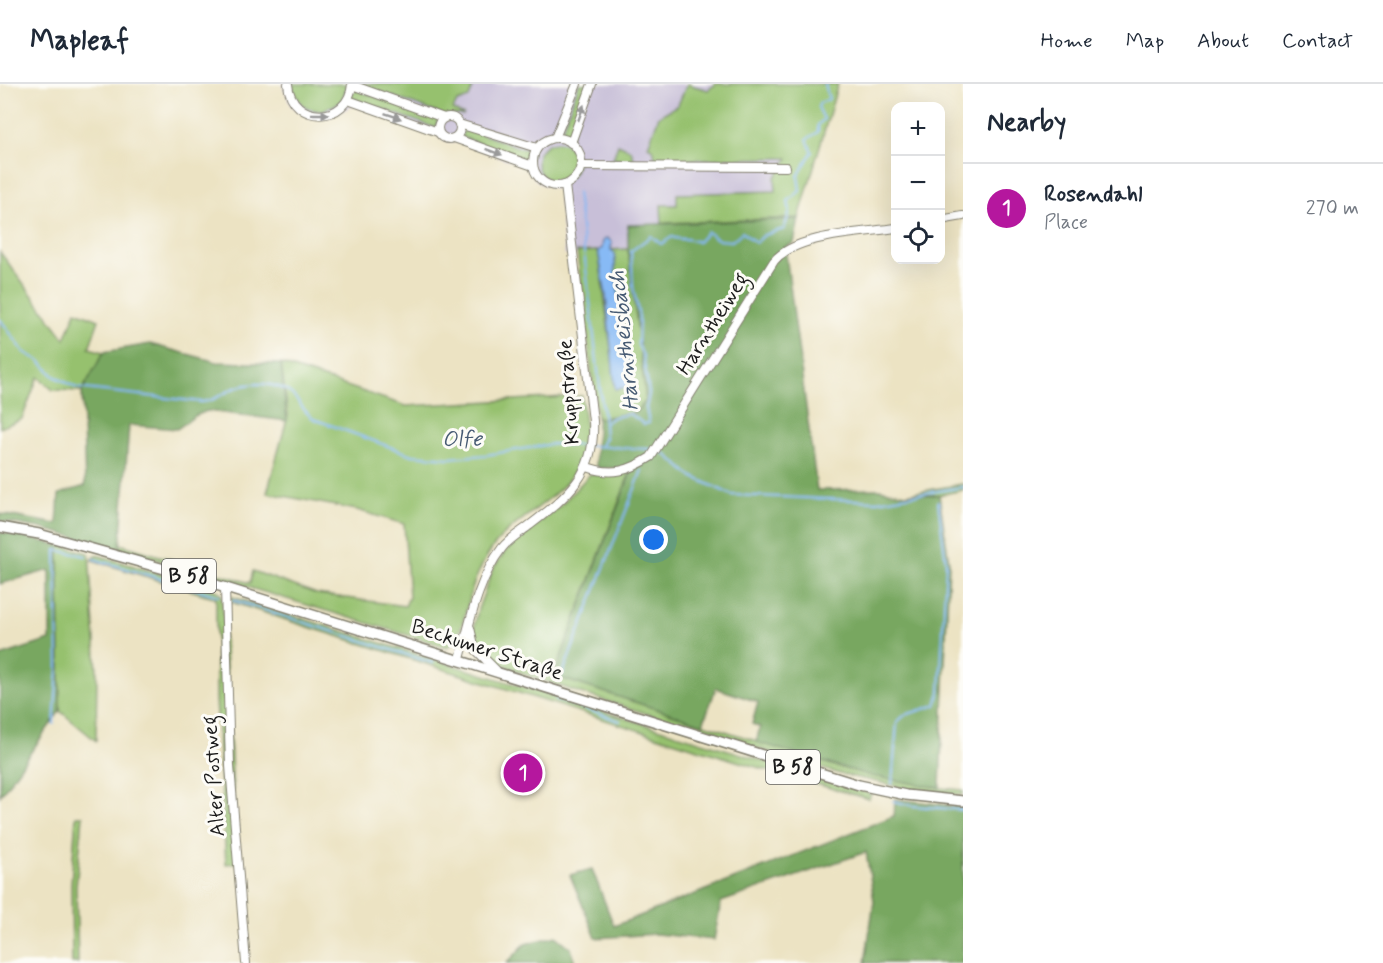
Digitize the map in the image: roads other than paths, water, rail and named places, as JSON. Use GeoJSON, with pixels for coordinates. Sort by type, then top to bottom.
{"type":"FeatureCollection","features":[{"type":"Feature","properties":{"kind":"main road","name":"Beckumer Straße"},"geometry":{"type":"LineString","coordinates":[[0,527],[90,548],[225,587],[859,785],[915,796],[963,801]]}},
{"type":"Feature","properties":{"kind":"street"},"geometry":{"type":"LineString","coordinates":[[288,84],[295,104],[310,114],[328,115],[339,109],[348,100],[352,84],[444,118],[455,119],[459,124],[460,132],[454,138]]}},
{"type":"Feature","properties":{"kind":"street"},"geometry":{"type":"LineString","coordinates":[[459,124],[537,148],[555,138],[577,84]]}},
{"type":"Feature","properties":{"kind":"street"},"geometry":{"type":"LineString","coordinates":[[571,143],[592,84]]}},
{"type":"Feature","properties":{"kind":"street"},"geometry":{"type":"LineString","coordinates":[[348,100],[438,132],[443,138],[454,138],[533,166]]}},
{"type":"Feature","properties":{"kind":"street"},"geometry":{"type":"LineString","coordinates":[[438,132],[438,124],[444,118]]}},
{"type":"Feature","properties":{"kind":"street"},"geometry":{"type":"LineString","coordinates":[[537,148],[533,166],[541,181],[562,185],[578,174],[581,166],[579,153],[571,143],[555,138]]}},
{"type":"Feature","properties":{"kind":"street"},"geometry":{"type":"LineString","coordinates":[[581,166],[786,167]]}},
{"type":"Feature","properties":{"kind":"street","name":"Kruppstraße"},"geometry":{"type":"LineString","coordinates":[[460,659],[490,567],[503,547],[560,502],[587,467],[592,453],[594,438],[562,185]]}},
{"type":"Feature","properties":{"kind":"street"},"geometry":{"type":"LineString","coordinates":[[945,219],[963,216]]}},
{"type":"Feature","properties":{"kind":"street","name":"Harntheiweg"},"geometry":{"type":"LineString","coordinates":[[587,467],[611,474],[627,471],[651,458],[774,261],[784,250],[808,242],[891,229]]}},
{"type":"Feature","properties":{"kind":"street","name":"Alter Postweg"},"geometry":{"type":"LineString","coordinates":[[225,587],[230,766],[246,963]]}},
{"type":"Feature","properties":{"kind":"street"},"geometry":{"type":"LineString","coordinates":[[470,624],[475,649],[499,673]]}},
{"type":"Feature","properties":{"kind":"water"},"geometry":{"type":"Polygon","coordinates":[[[607,238],[612,242],[611,250],[615,254],[615,269],[633,387],[615,389],[606,296],[598,251],[602,248],[603,240],[607,238]]]}},
{"type":"Feature","properties":{"kind":"waterway","name":"Harntheisbach"},"geometry":{"type":"LineString","coordinates":[[601,446],[605,438],[604,424],[613,417],[630,414],[644,424],[649,423],[646,408],[649,393],[643,356],[638,345],[639,317],[633,287],[631,251],[651,236],[661,244],[672,237],[698,242],[707,232],[719,240],[732,241],[742,232],[756,243],[764,235],[784,229],[790,211],[788,201],[800,191],[798,176],[812,152],[807,139],[818,132],[818,125],[824,119],[818,107],[820,103],[829,99],[825,84]]}},
{"type":"Feature","properties":{"kind":"waterway"},"geometry":{"type":"LineString","coordinates":[[577,192],[604,422]]}},
{"type":"Feature","properties":{"kind":"waterway","name":"Olfe"},"geometry":{"type":"LineString","coordinates":[[0,319],[24,352],[40,361],[54,376],[77,388],[201,402],[211,400],[241,386],[255,384],[276,386],[296,398],[314,419],[412,455],[449,458],[486,455],[552,444],[648,449],[663,452],[691,476],[732,495],[877,501],[963,487]]}},
{"type":"Feature","properties":{"kind":"waterway"},"geometry":{"type":"LineString","coordinates":[[562,675],[642,470]]}},
{"type":"Feature","properties":{"kind":"waterway"},"geometry":{"type":"LineString","coordinates":[[892,784],[897,722],[905,715],[936,705],[940,692],[946,563],[938,501]]}},
{"type":"Feature","properties":{"kind":"waterway"},"geometry":{"type":"LineString","coordinates":[[54,724],[58,669],[56,550],[86,556]]}},
{"type":"Feature","properties":{"kind":"waterway"},"geometry":{"type":"LineString","coordinates":[[94,559],[219,596]]}},
{"type":"Feature","properties":{"kind":"waterway"},"geometry":{"type":"LineString","coordinates":[[233,600],[433,663],[433,660]]}},
{"type":"Feature","properties":{"kind":"waterway"},"geometry":{"type":"LineString","coordinates":[[556,699],[620,721]]}},
{"type":"Feature","properties":{"kind":"waterway"},"geometry":{"type":"LineString","coordinates":[[893,801],[914,806],[963,810]]}},
{"type":"Feature","properties":{"kind":"place","name":"Rosendahl"},"geometry":{"type":"Point","coordinates":[523,773]}}]}
